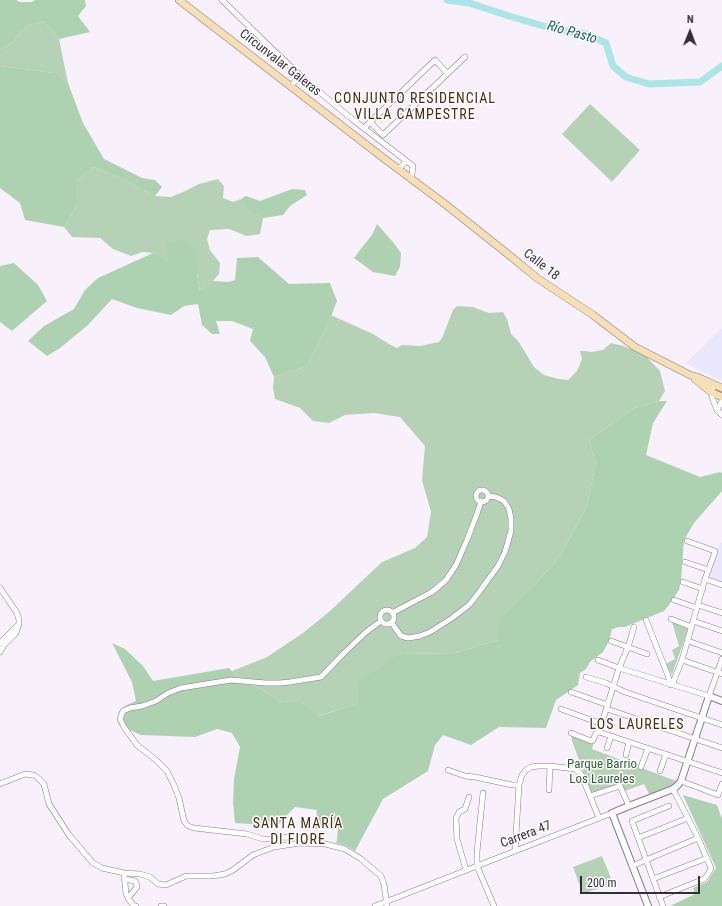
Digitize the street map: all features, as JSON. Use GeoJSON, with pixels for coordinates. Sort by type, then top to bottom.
{"type":"FeatureCollection","features":[{"type":"Feature","properties":{"kind":"main road","name":"Circunvalar Galeras"},"geometry":{"type":"LineString","coordinates":[[179,0],[386,160]]}},
{"type":"Feature","properties":{"kind":"main road","name":"Calle 18"},"geometry":{"type":"LineString","coordinates":[[386,160],[445,204],[537,278],[593,315],[635,347],[713,388],[722,398]]}},
{"type":"Feature","properties":{"kind":"main road","name":"Calle 18"},"geometry":{"type":"LineString","coordinates":[[713,388],[722,388]]}},
{"type":"Feature","properties":{"kind":"street"},"geometry":{"type":"LineString","coordinates":[[222,0],[300,76],[352,119],[413,166],[411,179]]}},
{"type":"Feature","properties":{"kind":"street"},"geometry":{"type":"LineString","coordinates":[[370,122],[382,135],[465,57]]}},
{"type":"Feature","properties":{"kind":"street"},"geometry":{"type":"LineString","coordinates":[[364,128],[435,60],[447,73]]}},
{"type":"Feature","properties":{"kind":"street"},"geometry":{"type":"LineString","coordinates":[[290,86],[300,76]]}},
{"type":"Feature","properties":{"kind":"street"},"geometry":{"type":"LineString","coordinates":[[345,129],[352,119]]}},
{"type":"Feature","properties":{"kind":"street"},"geometry":{"type":"LineString","coordinates":[[398,170],[406,161]]}},
{"type":"Feature","properties":{"kind":"street"},"geometry":{"type":"LineString","coordinates":[[713,388],[713,400],[717,410],[722,415]]}},
{"type":"Feature","properties":{"kind":"street"},"geometry":{"type":"LineString","coordinates":[[717,410],[722,401]]}},
{"type":"Feature","properties":{"kind":"street"},"geometry":{"type":"LineString","coordinates":[[481,501],[476,498],[478,491],[485,491],[488,496]]}},
{"type":"Feature","properties":{"kind":"street"},"geometry":{"type":"LineString","coordinates":[[481,501],[485,501],[488,496]]}},
{"type":"Feature","properties":{"kind":"street"},"geometry":{"type":"LineString","coordinates":[[381,621],[380,615],[382,612],[389,610],[394,618],[392,622],[401,636],[408,638],[420,636],[430,632],[452,618],[469,605],[478,595],[498,566],[511,532],[509,509],[504,501],[496,497],[488,496]]}},
{"type":"Feature","properties":{"kind":"street"},"geometry":{"type":"LineString","coordinates":[[392,613],[432,592],[446,580],[456,565],[481,501]]}},
{"type":"Feature","properties":{"kind":"street"},"geometry":{"type":"LineString","coordinates":[[671,685],[682,660],[702,588],[715,552],[687,540]]}},
{"type":"Feature","properties":{"kind":"street"},"geometry":{"type":"LineString","coordinates":[[685,562],[708,570]]}},
{"type":"Feature","properties":{"kind":"street"},"geometry":{"type":"LineString","coordinates":[[705,579],[722,585]]}},
{"type":"Feature","properties":{"kind":"street"},"geometry":{"type":"LineString","coordinates":[[683,582],[702,588]]}},
{"type":"Feature","properties":{"kind":"street"},"geometry":{"type":"LineString","coordinates":[[0,588],[17,613],[19,620],[16,633],[0,652]]}},
{"type":"Feature","properties":{"kind":"street"},"geometry":{"type":"LineString","coordinates":[[674,600],[722,612]]}},
{"type":"Feature","properties":{"kind":"street"},"geometry":{"type":"LineString","coordinates":[[671,619],[722,631]]}},
{"type":"Feature","properties":{"kind":"street"},"geometry":{"type":"LineString","coordinates":[[646,620],[671,685]]}},
{"type":"Feature","properties":{"kind":"street"},"geometry":{"type":"LineString","coordinates":[[381,621],[387,624],[392,622]]}},
{"type":"Feature","properties":{"kind":"street"},"geometry":{"type":"LineString","coordinates":[[381,621],[366,632],[344,652],[321,677],[280,683],[231,680],[180,688],[168,693],[156,701],[123,711],[120,719],[137,744],[167,771],[179,798],[184,821],[188,826],[246,834],[263,839],[283,837],[311,838],[325,844],[345,849],[361,859],[381,876],[384,884],[387,904]]}},
{"type":"Feature","properties":{"kind":"street"},"geometry":{"type":"LineString","coordinates":[[0,643],[19,624]]}},
{"type":"Feature","properties":{"kind":"street"},"geometry":{"type":"LineString","coordinates":[[570,733],[591,741],[596,733],[600,732],[619,668],[628,647],[634,627]]}},
{"type":"Feature","properties":{"kind":"street"},"geometry":{"type":"LineString","coordinates":[[611,641],[647,654]]}},
{"type":"Feature","properties":{"kind":"street"},"geometry":{"type":"LineString","coordinates":[[688,641],[722,653]]}},
{"type":"Feature","properties":{"kind":"street"},"geometry":{"type":"LineString","coordinates":[[659,897],[706,877],[711,868],[698,838],[673,790],[681,781],[701,718],[720,673],[722,659]]}},
{"type":"Feature","properties":{"kind":"street"},"geometry":{"type":"LineString","coordinates":[[598,660],[722,701]]}},
{"type":"Feature","properties":{"kind":"street"},"geometry":{"type":"LineString","coordinates":[[682,660],[720,673]]}},
{"type":"Feature","properties":{"kind":"street"},"geometry":{"type":"LineString","coordinates":[[586,677],[722,725]]}},
{"type":"Feature","properties":{"kind":"street"},"geometry":{"type":"LineString","coordinates":[[571,692],[607,707],[722,748]]}},
{"type":"Feature","properties":{"kind":"street"},"geometry":{"type":"LineString","coordinates":[[561,709],[602,724]]}},
{"type":"Feature","properties":{"kind":"street"},"geometry":{"type":"LineString","coordinates":[[600,732],[722,773]]}},
{"type":"Feature","properties":{"kind":"street"},"geometry":{"type":"LineString","coordinates":[[607,748],[611,736]]}},
{"type":"Feature","properties":{"kind":"street"},"geometry":{"type":"LineString","coordinates":[[626,755],[630,742]]}},
{"type":"Feature","properties":{"kind":"street"},"geometry":{"type":"LineString","coordinates":[[641,767],[648,748]]}},
{"type":"Feature","properties":{"kind":"street"},"geometry":{"type":"LineString","coordinates":[[660,771],[666,754]]}},
{"type":"Feature","properties":{"kind":"street"},"geometry":{"type":"LineString","coordinates":[[515,851],[520,785],[522,775],[526,770],[538,766],[575,769],[581,774],[599,818]]}},
{"type":"Feature","properties":{"kind":"street"},"geometry":{"type":"LineString","coordinates":[[549,790],[550,766]]}},
{"type":"Feature","properties":{"kind":"street"},"geometry":{"type":"LineString","coordinates":[[448,770],[465,776],[512,785],[520,785]]}},
{"type":"Feature","properties":{"kind":"street"},"geometry":{"type":"LineString","coordinates":[[0,784],[25,774],[34,775],[44,784],[49,804],[69,835],[93,863],[102,868],[150,877],[158,884],[166,885],[186,876],[213,876],[225,874],[253,855],[274,847],[300,843],[325,844]]}},
{"type":"Feature","properties":{"kind":"street"},"geometry":{"type":"LineString","coordinates":[[681,781],[718,795],[722,786]]}},
{"type":"Feature","properties":{"kind":"street"},"geometry":{"type":"LineString","coordinates":[[593,795],[620,786],[629,806]]}},
{"type":"Feature","properties":{"kind":"street","name":"Carrera 47"},"geometry":{"type":"LineString","coordinates":[[375,906],[387,904],[466,870],[543,840],[581,822],[599,818],[673,790]]}},
{"type":"Feature","properties":{"kind":"street"},"geometry":{"type":"LineString","coordinates":[[483,793],[477,866],[494,906]]}},
{"type":"Feature","properties":{"kind":"street"},"geometry":{"type":"LineString","coordinates":[[466,870],[456,839],[456,818],[459,812],[465,809],[469,796]]}},
{"type":"Feature","properties":{"kind":"street"},"geometry":{"type":"LineString","coordinates":[[663,906],[632,822],[633,820],[669,806]]}},
{"type":"Feature","properties":{"kind":"street"},"geometry":{"type":"LineString","coordinates":[[612,813],[648,906]]}},
{"type":"Feature","properties":{"kind":"street"},"geometry":{"type":"LineString","coordinates":[[638,838],[688,818]]}},
{"type":"Feature","properties":{"kind":"street"},"geometry":{"type":"LineString","coordinates":[[543,833],[543,840]]}},
{"type":"Feature","properties":{"kind":"street"},"geometry":{"type":"LineString","coordinates":[[632,866],[698,838]]}},
{"type":"Feature","properties":{"kind":"street"},"geometry":{"type":"LineString","coordinates":[[653,879],[707,858]]}},
{"type":"Feature","properties":{"kind":"street"},"geometry":{"type":"LineString","coordinates":[[124,873],[126,894],[133,905],[136,906]]}},
{"type":"Feature","properties":{"kind":"street"},"geometry":{"type":"LineString","coordinates":[[124,879],[135,881],[137,885],[128,898]]}},
{"type":"Feature","properties":{"kind":"shaded area"},"geometry":{"type":"Polygon","coordinates":[[[722,328],[722,381],[686,363],[722,328]]]}},
{"type":"Feature","properties":{"kind":"shaded area"},"geometry":{"type":"Polygon","coordinates":[[[720,542],[722,543],[722,586],[706,581],[720,542]]]}},
{"type":"Feature","properties":{"kind":"green space"},"geometry":{"type":"Polygon","coordinates":[[[0,0],[32,2],[35,0],[85,0],[86,6],[78,16],[90,32],[59,39],[44,21],[26,26],[14,41],[0,49],[0,0]]]}},
{"type":"Feature","properties":{"kind":"green space"},"geometry":{"type":"Polygon","coordinates":[[[44,21],[59,39],[68,83],[53,73],[0,66],[0,49],[14,41],[26,26],[44,21]]]}},
{"type":"Feature","properties":{"kind":"green space"},"geometry":{"type":"Polygon","coordinates":[[[0,66],[54,73],[68,83],[83,123],[104,159],[142,178],[155,180],[162,187],[155,196],[121,178],[94,167],[76,181],[76,206],[64,227],[25,220],[20,203],[0,188],[0,66]]]}},
{"type":"Feature","properties":{"kind":"green space"},"geometry":{"type":"Polygon","coordinates":[[[590,104],[640,150],[612,182],[562,134],[590,104]]]}},
{"type":"Feature","properties":{"kind":"green space"},"geometry":{"type":"Polygon","coordinates":[[[94,167],[121,178],[155,196],[171,197],[199,184],[218,179],[224,186],[223,198],[233,202],[241,199],[250,210],[263,218],[260,234],[247,236],[229,229],[210,230],[207,239],[210,250],[220,263],[219,274],[213,281],[200,291],[197,274],[170,263],[153,253],[143,252],[131,256],[113,249],[100,238],[72,237],[64,227],[76,206],[76,181],[94,167]]]}},
{"type":"Feature","properties":{"kind":"green space"},"geometry":{"type":"Polygon","coordinates":[[[292,189],[305,190],[307,195],[290,206],[283,215],[263,218],[249,210],[241,199],[246,196],[260,201],[292,189]]]}},
{"type":"Feature","properties":{"kind":"green space"},"geometry":{"type":"Polygon","coordinates":[[[377,224],[401,253],[400,267],[395,276],[373,272],[354,258],[372,235],[377,224]]]}},
{"type":"Feature","properties":{"kind":"green space"},"geometry":{"type":"Polygon","coordinates":[[[182,240],[196,252],[197,274],[200,291],[213,281],[228,282],[235,280],[237,258],[258,257],[289,284],[330,283],[337,301],[328,324],[307,366],[274,377],[265,357],[250,341],[253,329],[232,321],[216,321],[220,334],[212,334],[202,325],[198,304],[184,306],[171,315],[137,308],[112,299],[88,325],[60,348],[47,356],[28,341],[44,326],[74,309],[85,290],[98,278],[153,253],[170,262],[166,251],[168,241],[182,240]]]}},
{"type":"Feature","properties":{"kind":"green space"},"geometry":{"type":"Polygon","coordinates":[[[14,263],[38,285],[47,301],[12,331],[0,322],[0,266],[14,263]]]}},
{"type":"Feature","properties":{"kind":"green space"},"geometry":{"type":"Polygon","coordinates":[[[457,306],[473,307],[489,313],[503,312],[507,319],[511,334],[519,342],[534,367],[544,375],[568,380],[577,371],[582,359],[580,351],[591,352],[603,350],[611,343],[645,355],[660,371],[665,391],[659,401],[634,408],[589,440],[596,464],[586,508],[560,556],[533,587],[498,640],[456,653],[401,654],[360,703],[318,716],[303,703],[282,703],[259,688],[243,682],[232,671],[267,657],[303,633],[330,611],[382,562],[415,548],[427,537],[431,512],[422,480],[425,446],[400,417],[374,413],[345,415],[329,423],[313,421],[300,408],[275,399],[273,388],[274,377],[307,366],[331,315],[373,334],[397,348],[402,345],[420,346],[439,342],[453,310],[457,306]]]}},
{"type":"Feature","properties":{"kind":"green space"},"geometry":{"type":"Polygon","coordinates":[[[659,401],[667,401],[653,423],[646,455],[700,477],[720,472],[722,473],[722,491],[694,523],[684,540],[679,590],[669,605],[664,611],[625,627],[612,629],[609,641],[603,652],[590,662],[586,669],[580,673],[578,685],[556,700],[546,728],[499,727],[471,745],[443,735],[435,745],[428,771],[383,799],[355,851],[347,846],[336,843],[338,828],[315,829],[317,810],[295,807],[277,826],[235,823],[233,803],[234,779],[240,747],[232,733],[217,729],[195,737],[141,735],[119,725],[117,718],[120,710],[136,701],[132,682],[112,643],[125,649],[143,666],[153,681],[229,668],[243,682],[259,688],[282,703],[303,703],[319,716],[359,703],[359,683],[401,654],[456,653],[498,640],[499,622],[533,587],[560,556],[586,508],[596,464],[589,440],[634,408],[659,401]]]}},
{"type":"Feature","properties":{"kind":"green space"},"geometry":{"type":"Polygon","coordinates":[[[672,622],[688,629],[672,675],[666,664],[675,659],[672,650],[679,646],[672,622]]]}},
{"type":"Feature","properties":{"kind":"green space","name":"Parque Barrio Los Laureles"},"geometry":{"type":"Polygon","coordinates":[[[571,734],[594,742],[592,749],[676,781],[675,785],[650,796],[644,784],[625,791],[621,785],[592,795],[572,741],[571,734]]]}},
{"type":"Feature","properties":{"kind":"green space"},"geometry":{"type":"Polygon","coordinates":[[[683,795],[717,805],[722,819],[722,906],[670,906],[695,894],[693,888],[707,882],[716,868],[683,795]]]}},
{"type":"Feature","properties":{"kind":"green space"},"geometry":{"type":"Polygon","coordinates":[[[602,856],[613,883],[583,894],[573,867],[602,856]]]}},
{"type":"Feature","properties":{"kind":"waterway","name":"Río Pasto"},"geometry":{"type":"LineString","coordinates":[[447,0],[469,3],[554,29],[586,34],[606,43],[613,66],[626,77],[649,84],[700,82],[722,66]]}},
{"type":"Feature","properties":{"kind":"district","name":"CONJUNTO RESIDENCIAL VILLA CAMPESTRE"},"geometry":{"type":"Point","coordinates":[415,108]}},
{"type":"Feature","properties":{"kind":"district","name":"LOS LAURELES"},"geometry":{"type":"Point","coordinates":[637,725]}},
{"type":"Feature","properties":{"kind":"district","name":"SANTA MARÍA DI FIORE"},"geometry":{"type":"Point","coordinates":[298,832]}}]}
